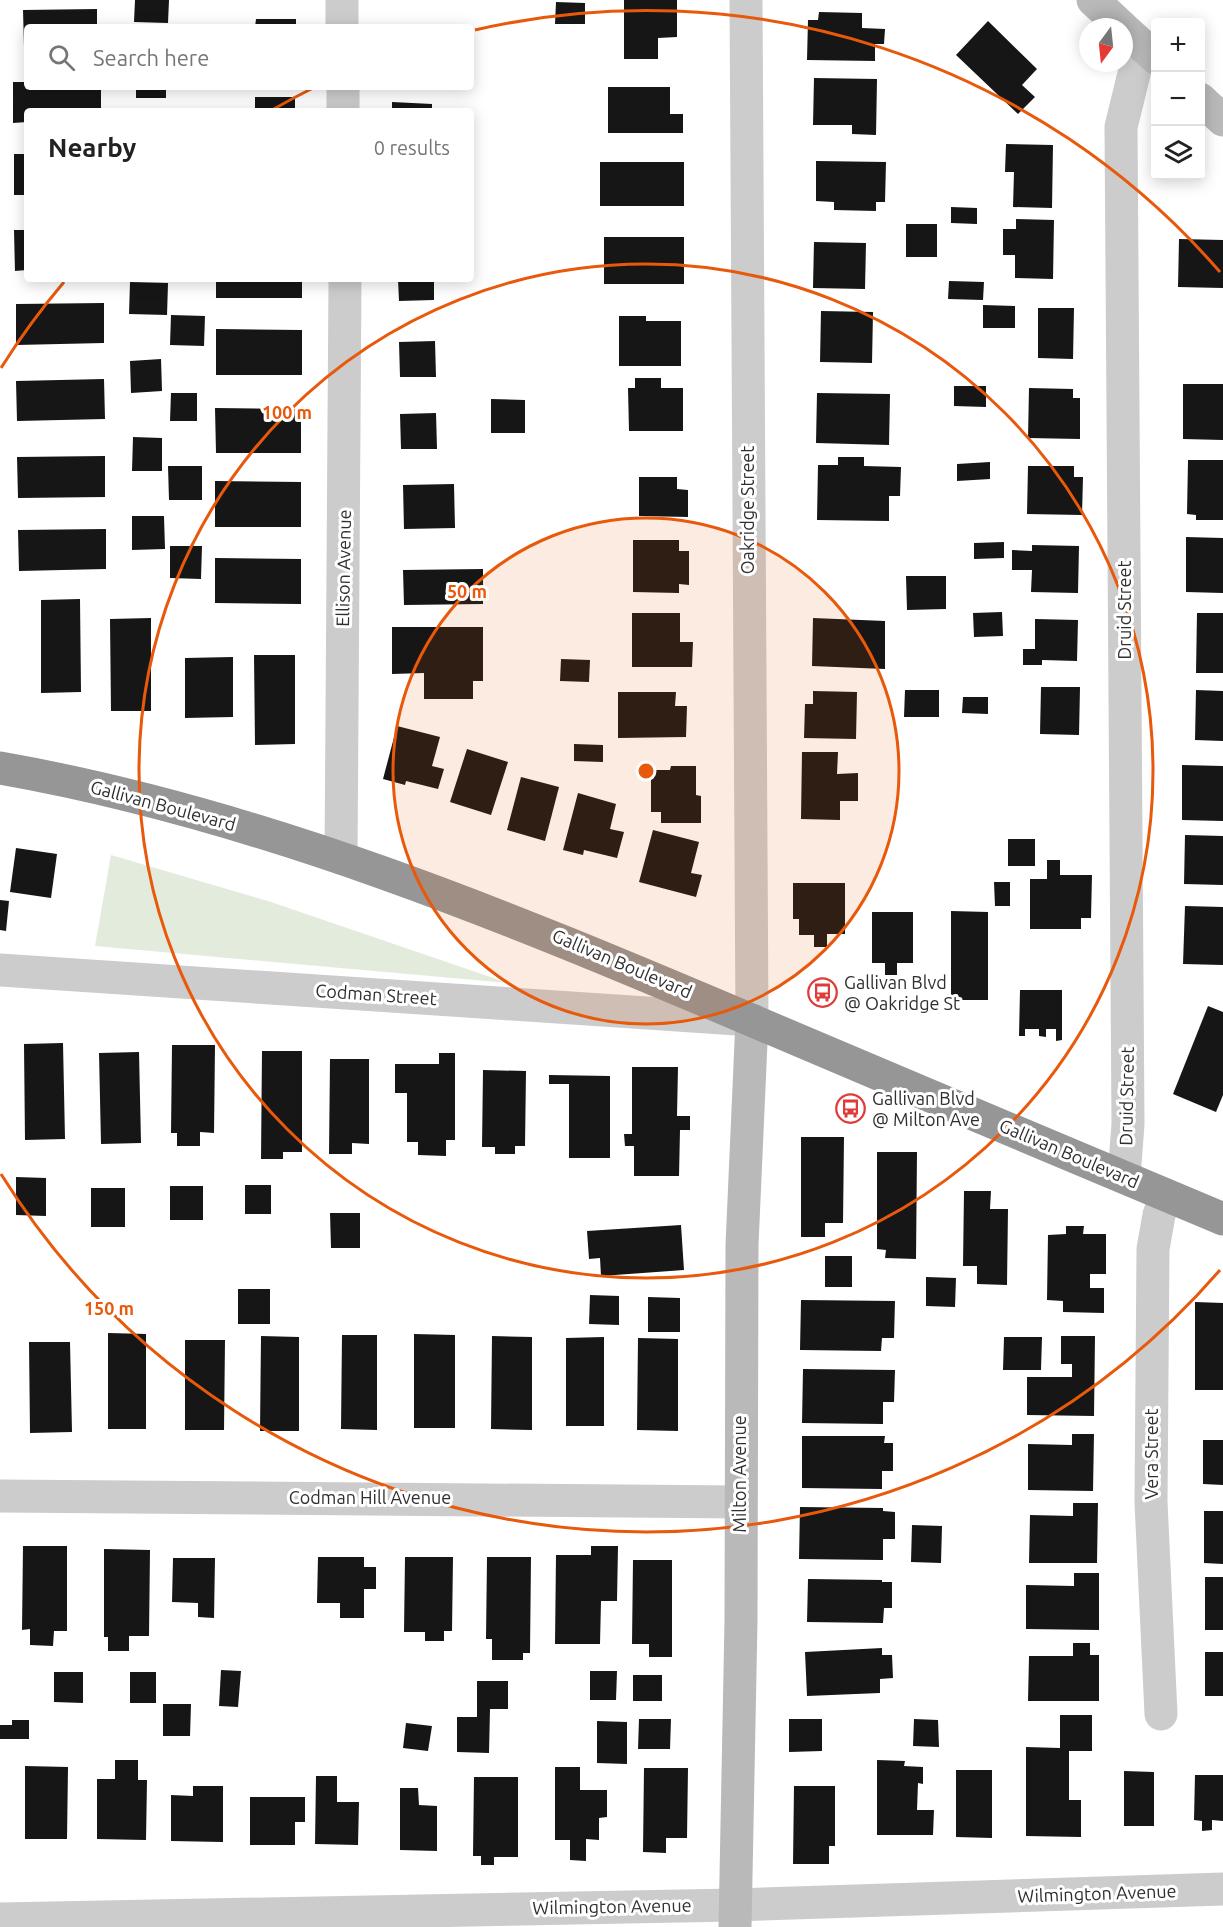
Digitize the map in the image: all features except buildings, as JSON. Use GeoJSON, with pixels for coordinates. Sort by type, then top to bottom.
{"type":"FeatureCollection","features":[{"type":"Feature","properties":{"kind":"highway","name":"Gallivan Boulevard"},"geometry":{"type":"LineString","coordinates":[[0,768],[196,814],[341,858],[538,929],[1223,1219]]}},
{"type":"Feature","properties":{"kind":"street"},"geometry":{"type":"LineString","coordinates":[[342,0],[342,24]]}},
{"type":"Feature","properties":{"kind":"street","name":"Oakridge Street"},"geometry":{"type":"LineString","coordinates":[[746,0],[752,1020]]}},
{"type":"Feature","properties":{"kind":"street","name":"Druid Street"},"geometry":{"type":"LineString","coordinates":[[1122,72],[1128,1112],[1124,1177]]}},
{"type":"Feature","properties":{"kind":"street"},"geometry":{"type":"LineString","coordinates":[[343,90],[343,108]]}},
{"type":"Feature","properties":{"kind":"street"},"geometry":{"type":"LineString","coordinates":[[1205,104],[1223,120]]}},
{"type":"Feature","properties":{"kind":"street","name":"Ellison Avenue"},"geometry":{"type":"LineString","coordinates":[[341,858],[345,282]]}},
{"type":"Feature","properties":{"kind":"street","name":"Codman Street"},"geometry":{"type":"LineString","coordinates":[[0,970],[752,1020]]}},
{"type":"Feature","properties":{"kind":"street","name":"Milton Avenue"},"geometry":{"type":"LineString","coordinates":[[735,1916],[741,1621],[742,1245],[752,1020]]}},
{"type":"Feature","properties":{"kind":"street","name":"Vera Street"},"geometry":{"type":"LineString","coordinates":[[1161,1714],[1151,1502],[1153,1260],[1159,1215],[1166,1195]]}},
{"type":"Feature","properties":{"kind":"street","name":"Codman Hill Avenue"},"geometry":{"type":"LineString","coordinates":[[0,1496],[740,1502]]}},
{"type":"Feature","properties":{"kind":"street","name":"Wilmington Avenue"},"geometry":{"type":"LineString","coordinates":[[0,1919],[735,1916],[1223,1890]]}},
{"type":"Feature","properties":{"kind":"shaded area"},"geometry":{"type":"Polygon","coordinates":[[[111,855],[271,902],[508,983],[95,946],[111,855]]]}},
{"type":"Feature","properties":{"kind":"place","name":"Gallivan Blvd @ Oakridge St"},"geometry":{"type":"Point","coordinates":[823,993]}},
{"type":"Feature","properties":{"kind":"place","name":"Gallivan Blvd @ Milton Ave"},"geometry":{"type":"Point","coordinates":[851,1109]}}]}
